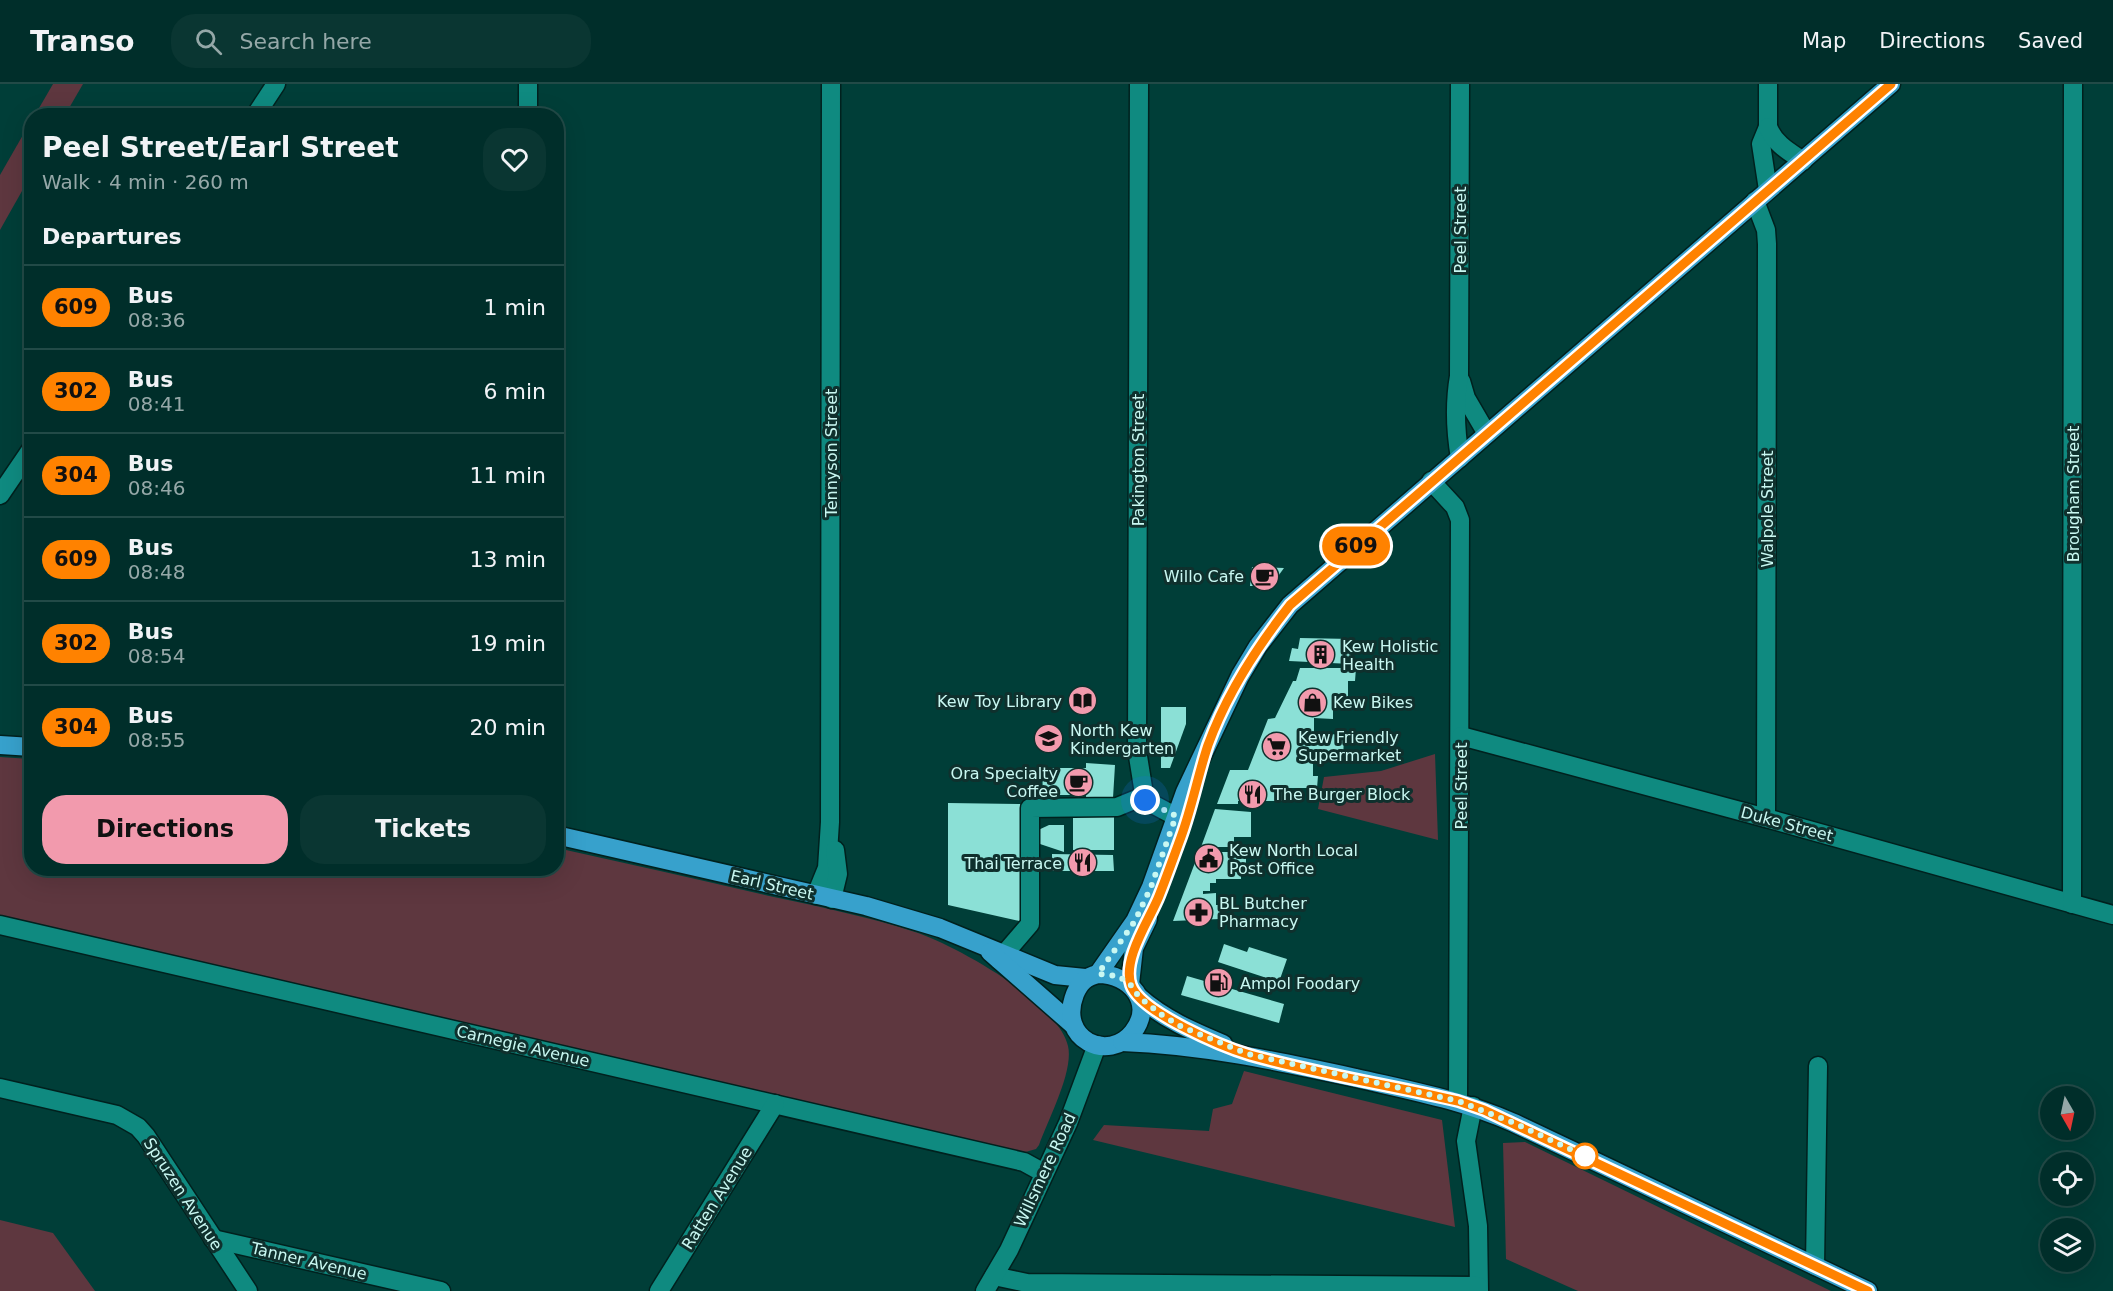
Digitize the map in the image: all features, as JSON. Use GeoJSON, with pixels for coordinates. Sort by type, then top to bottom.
{"type":"FeatureCollection","features":[{"type":"Feature","properties":{"kind":"main road"},"geometry":{"type":"LineString","coordinates":[[1208,748],[1187,820],[1159,897],[1138,935],[1131,962],[1141,1010],[1139,1022],[1132,1034],[1122,1042],[1110,1046],[1097,1045],[1079,1035],[1072,1024],[1072,1001],[1078,986],[1092,976],[1135,921],[1151,887],[1185,792],[1208,748],[1240,676],[1258,646],[1290,605],[1891,84]]}},
{"type":"Feature","properties":{"kind":"main road"},"geometry":{"type":"LineString","coordinates":[[0,745],[24,746]]}},
{"type":"Feature","properties":{"kind":"main road","name":"Earl Street"},"geometry":{"type":"LineString","coordinates":[[564,837],[903,916],[940,928],[985,947],[1002,957],[1055,975],[1092,976]]}},
{"type":"Feature","properties":{"kind":"main road","name":"Earl Street"},"geometry":{"type":"LineString","coordinates":[[1002,957],[1072,1024]]}},
{"type":"Feature","properties":{"kind":"main road"},"geometry":{"type":"LineString","coordinates":[[1092,976],[1118,976],[1155,1010],[1182,1027],[1248,1054]]}},
{"type":"Feature","properties":{"kind":"main road"},"geometry":{"type":"LineString","coordinates":[[1122,1042],[1173,1044],[1248,1054],[1466,1103],[1514,1123],[1869,1291]]}},
{"type":"Feature","properties":{"kind":"street"},"geometry":{"type":"LineString","coordinates":[[260,108],[276,84]]}},
{"type":"Feature","properties":{"kind":"street"},"geometry":{"type":"LineString","coordinates":[[528,84],[528,108]]}},
{"type":"Feature","properties":{"kind":"street","name":"Tennyson Street"},"geometry":{"type":"LineString","coordinates":[[824,897],[838,874],[830,822],[831,84]]}},
{"type":"Feature","properties":{"kind":"street","name":"Pakington Street"},"geometry":{"type":"LineString","coordinates":[[1139,84],[1137,750],[1144,796]]}},
{"type":"Feature","properties":{"kind":"street","name":"Peel Street"},"geometry":{"type":"LineString","coordinates":[[1460,84],[1459,376],[1454,406],[1460,458]]}},
{"type":"Feature","properties":{"kind":"street","name":"Walpole Street"},"geometry":{"type":"LineString","coordinates":[[1766,818],[1767,244],[1761,195],[1761,144],[1768,127],[1768,84]]}},
{"type":"Feature","properties":{"kind":"street","name":"Brougham Street"},"geometry":{"type":"LineString","coordinates":[[2072,904],[2073,84]]}},
{"type":"Feature","properties":{"kind":"street"},"geometry":{"type":"LineString","coordinates":[[1768,127],[1780,147],[1803,161]]}},
{"type":"Feature","properties":{"kind":"street","name":"Peel Street"},"geometry":{"type":"LineString","coordinates":[[1459,376],[1466,398],[1486,434]]}},
{"type":"Feature","properties":{"kind":"street"},"geometry":{"type":"LineString","coordinates":[[0,495],[24,460]]}},
{"type":"Feature","properties":{"kind":"street","name":"Peel Street"},"geometry":{"type":"LineString","coordinates":[[1431,481],[1455,507],[1460,520],[1466,1141],[1478,1226],[1479,1289]]}},
{"type":"Feature","properties":{"kind":"street","name":"Duke Street"},"geometry":{"type":"LineString","coordinates":[[1461,736],[2113,915]]}},
{"type":"Feature","properties":{"kind":"street"},"geometry":{"type":"LineString","coordinates":[[1002,957],[1030,924],[1030,808],[1117,807],[1144,796],[1149,804],[1176,816]]}},
{"type":"Feature","properties":{"kind":"street","name":"Carnegie Avenue"},"geometry":{"type":"LineString","coordinates":[[0,925],[1024,1162],[1044,1173]]}},
{"type":"Feature","properties":{"kind":"street","name":"Willsmere Road"},"geometry":{"type":"LineString","coordinates":[[989,1284],[1009,1250],[1068,1123],[1097,1045]]}},
{"type":"Feature","properties":{"kind":"street"},"geometry":{"type":"LineString","coordinates":[[1815,1266],[1818,1066]]}},
{"type":"Feature","properties":{"kind":"street","name":"Spruzen Avenue"},"geometry":{"type":"LineString","coordinates":[[0,1088],[117,1115],[138,1127],[248,1291]]}},
{"type":"Feature","properties":{"kind":"street","name":"Ratten Avenue"},"geometry":{"type":"LineString","coordinates":[[659,1291],[775,1104]]}},
{"type":"Feature","properties":{"kind":"street","name":"Tanner Avenue"},"geometry":{"type":"LineString","coordinates":[[213,1239],[441,1291]]}},
{"type":"Feature","properties":{"kind":"street"},"geometry":{"type":"LineString","coordinates":[[989,1284],[1008,1281],[1479,1289]]}},
{"type":"Feature","properties":{"kind":"shaded area"},"geometry":{"type":"Polygon","coordinates":[[[53,84],[83,84],[69,108],[39,108],[53,84]]]}},
{"type":"Feature","properties":{"kind":"shaded area"},"geometry":{"type":"Polygon","coordinates":[[[24,133],[24,187],[0,230],[0,175],[24,133]]]}},
{"type":"Feature","properties":{"kind":"shaded area"},"geometry":{"type":"Polygon","coordinates":[[[1435,754],[1438,840],[1318,809],[1324,777],[1381,771],[1435,754]]]}},
{"type":"Feature","properties":{"kind":"shaded area"},"geometry":{"type":"Polygon","coordinates":[[[0,757],[24,759],[24,876],[564,876],[564,850],[863,917],[933,939],[1003,977],[1046,1011],[1060,1029],[1068,1046],[1069,1056],[1064,1082],[1039,1145],[1036,1149],[1022,1153],[0,915],[0,757]]]}},
{"type":"Feature","properties":{"kind":"shaded area"},"geometry":{"type":"Polygon","coordinates":[[[1244,1071],[1442,1120],[1455,1227],[1093,1140],[1104,1125],[1209,1131],[1213,1109],[1232,1104],[1244,1071]]]}},
{"type":"Feature","properties":{"kind":"shaded area"},"geometry":{"type":"Polygon","coordinates":[[[1525,1142],[1831,1291],[1578,1291],[1506,1259],[1503,1143],[1525,1142]]]}},
{"type":"Feature","properties":{"kind":"shaded area"},"geometry":{"type":"Polygon","coordinates":[[[0,1220],[53,1233],[95,1291],[0,1291],[0,1220]]]}},
{"type":"Feature","properties":{"kind":"building"},"geometry":{"type":"Polygon","coordinates":[[[1252,567],[1284,568],[1271,586],[1250,586],[1252,567]]]}},
{"type":"Feature","properties":{"kind":"building","name":"Kew Holistic Health"},"geometry":{"type":"Polygon","coordinates":[[[1300,638],[1352,639],[1351,664],[1289,661],[1292,648],[1298,649],[1300,638]]]}},
{"type":"Feature","properties":{"kind":"building"},"geometry":{"type":"Polygon","coordinates":[[[1300,668],[1356,668],[1355,681],[1348,681],[1348,698],[1341,697],[1340,706],[1333,706],[1333,719],[1314,718],[1314,733],[1344,735],[1343,761],[1313,761],[1313,776],[1318,776],[1317,788],[1283,788],[1283,801],[1238,801],[1238,804],[1217,804],[1230,770],[1248,770],[1268,719],[1275,718],[1293,681],[1296,681],[1300,668]]]}},
{"type":"Feature","properties":{"kind":"building"},"geometry":{"type":"Polygon","coordinates":[[[1161,707],[1186,707],[1186,724],[1170,768],[1161,768],[1161,707]]]}},
{"type":"Feature","properties":{"kind":"building","name":"Ora Specialty Coffee"},"geometry":{"type":"Polygon","coordinates":[[[1086,763],[1115,765],[1113,798],[1086,798],[1086,795],[1043,795],[1042,768],[1086,768],[1086,763]]]}},
{"type":"Feature","properties":{"kind":"building"},"geometry":{"type":"Polygon","coordinates":[[[948,803],[1025,804],[1024,922],[948,905],[948,803]]]}},
{"type":"Feature","properties":{"kind":"building"},"geometry":{"type":"Polygon","coordinates":[[[1215,809],[1251,812],[1251,837],[1234,837],[1234,847],[1201,847],[1215,809]]]}},
{"type":"Feature","properties":{"kind":"building"},"geometry":{"type":"Polygon","coordinates":[[[1073,813],[1114,813],[1114,850],[1073,850],[1073,813]]]}},
{"type":"Feature","properties":{"kind":"building"},"geometry":{"type":"Polygon","coordinates":[[[1049,825],[1064,825],[1064,852],[1034,842],[1034,832],[1049,825]]]}},
{"type":"Feature","properties":{"kind":"building"},"geometry":{"type":"Polygon","coordinates":[[[1199,852],[1246,852],[1246,864],[1241,864],[1241,879],[1216,879],[1216,883],[1210,883],[1210,891],[1203,891],[1203,894],[1216,893],[1216,905],[1220,905],[1220,919],[1173,921],[1199,852]]]}},
{"type":"Feature","properties":{"kind":"building","name":"Thai Terrace"},"geometry":{"type":"Polygon","coordinates":[[[1052,854],[1113,855],[1114,871],[1052,871],[1052,854]]]}},
{"type":"Feature","properties":{"kind":"building"},"geometry":{"type":"Polygon","coordinates":[[[1224,944],[1247,952],[1249,947],[1287,959],[1279,982],[1218,962],[1224,944]]]}},
{"type":"Feature","properties":{"kind":"building"},"geometry":{"type":"Polygon","coordinates":[[[1187,976],[1284,1004],[1279,1023],[1181,995],[1187,976]]]}},
{"type":"Feature","properties":{"kind":"bus line","name":"609"},"geometry":{"type":"LineString","coordinates":[[1868,1291],[1484,1110],[1458,1101],[1248,1054],[1182,1027],[1139,997],[1130,984],[1131,962],[1138,935],[1159,897],[1193,802],[1217,723],[1258,646],[1290,605],[1311,584],[1851,121],[1891,84]]}},
{"type":"Feature","properties":{"kind":"place","name":"Willo Cafe"},"geometry":{"type":"Point","coordinates":[1265,576]}},
{"type":"Feature","properties":{"kind":"place","name":"Kew Holistic Health"},"geometry":{"type":"Point","coordinates":[1321,655]}},
{"type":"Feature","properties":{"kind":"place","name":"Kew Toy Library"},"geometry":{"type":"Point","coordinates":[1083,701]}},
{"type":"Feature","properties":{"kind":"place","name":"Kew Bikes"},"geometry":{"type":"Point","coordinates":[1312,702]}},
{"type":"Feature","properties":{"kind":"place","name":"North Kew Kindergarten"},"geometry":{"type":"Point","coordinates":[1049,739]}},
{"type":"Feature","properties":{"kind":"place","name":"Kew Friendly Supermarket"},"geometry":{"type":"Point","coordinates":[1277,746]}},
{"type":"Feature","properties":{"kind":"place","name":"Ora Specialty Coffee"},"geometry":{"type":"Point","coordinates":[1079,782]}},
{"type":"Feature","properties":{"kind":"place","name":"The Burger Block"},"geometry":{"type":"Point","coordinates":[1252,794]}},
{"type":"Feature","properties":{"kind":"place","name":"Kew North Local Post Office"},"geometry":{"type":"Point","coordinates":[1208,859]}},
{"type":"Feature","properties":{"kind":"place","name":"Thai Terrace"},"geometry":{"type":"Point","coordinates":[1083,863]}},
{"type":"Feature","properties":{"kind":"place","name":"BL Butcher Pharmacy"},"geometry":{"type":"Point","coordinates":[1198,912]}},
{"type":"Feature","properties":{"kind":"place","name":"Ampol Foodary"},"geometry":{"type":"Point","coordinates":[1219,983]}},
{"type":"Feature","properties":{"kind":"route"},"geometry":{"type":"LineString","coordinates":[[1145,800],[1176,816],[1151,887],[1135,921],[1098,974],[1118,976],[1130,984],[1139,997],[1162,1015],[1182,1027],[1248,1054],[1458,1101],[1484,1110],[1585,1156]]}}]}
